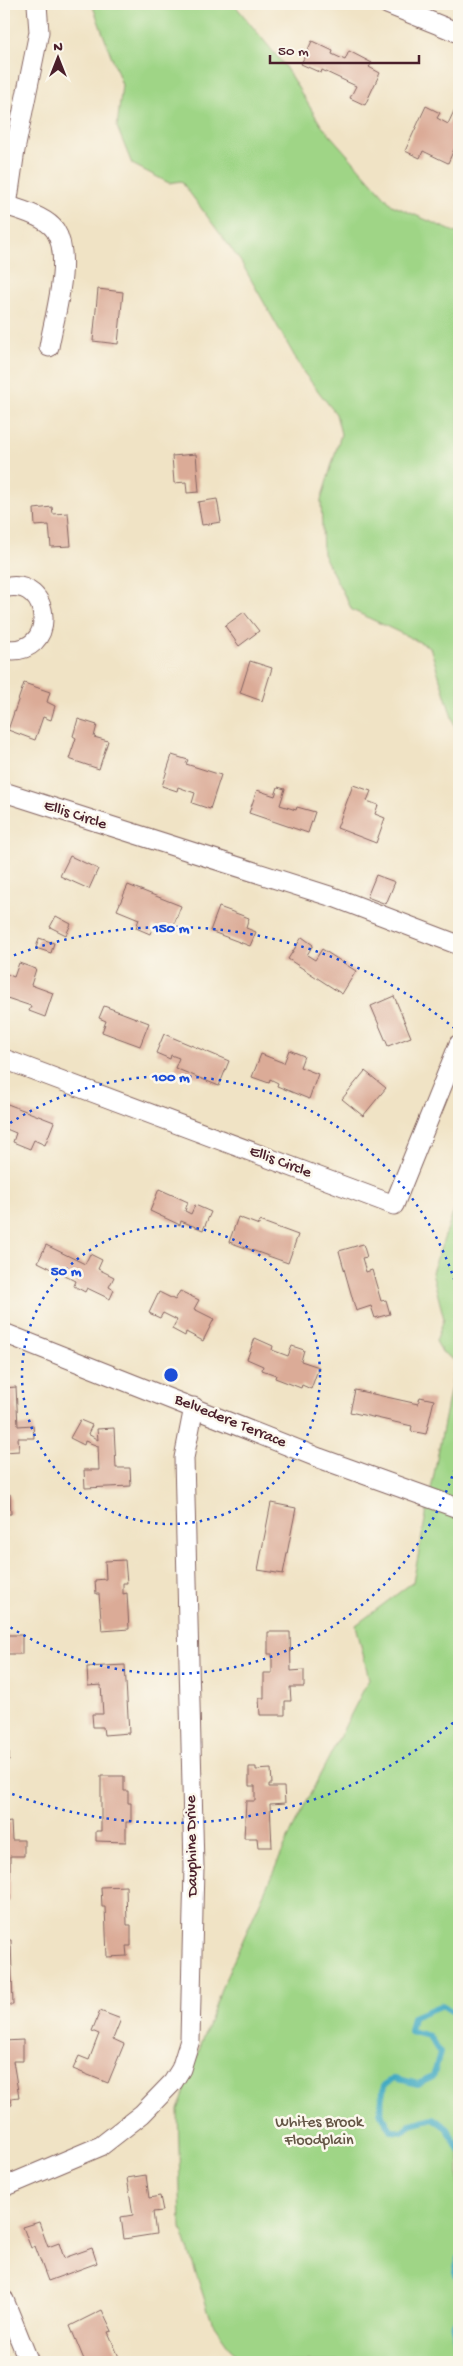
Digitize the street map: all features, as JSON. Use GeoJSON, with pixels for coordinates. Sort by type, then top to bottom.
{"type":"FeatureCollection","features":[{"type":"Feature","properties":{"kind":"street"},"geometry":{"type":"LineString","coordinates":[[37,4],[39,32],[5,206],[47,222],[55,230],[62,245],[62,273],[49,347]]}},
{"type":"Feature","properties":{"kind":"street"},"geometry":{"type":"LineString","coordinates":[[387,4],[459,33]]}},
{"type":"Feature","properties":{"kind":"street"},"geometry":{"type":"LineString","coordinates":[[4,588],[16,587],[26,590],[38,600],[44,615],[43,626],[39,636],[31,644],[22,649],[4,648]]}},
{"type":"Feature","properties":{"kind":"street","name":"Ellis Circle"},"geometry":{"type":"LineString","coordinates":[[4,792],[336,898],[459,945]]}},
{"type":"Feature","properties":{"kind":"street","name":"Ellis Circle"},"geometry":{"type":"LineString","coordinates":[[4,1059],[394,1205],[459,1044]]}},
{"type":"Feature","properties":{"kind":"street","name":"Belvedere Terrace"},"geometry":{"type":"LineString","coordinates":[[4,1333],[320,1458],[458,1508]]}},
{"type":"Feature","properties":{"kind":"street","name":"Dauphine Drive"},"geometry":{"type":"LineString","coordinates":[[5,2188],[101,2146],[142,2114],[173,2082],[181,2069],[190,2040],[194,1867],[184,1458],[194,1407]]}},
{"type":"Feature","properties":{"kind":"street"},"geometry":{"type":"LineString","coordinates":[[4,2300],[30,2362]]}},
{"type":"Feature","properties":{"kind":"green space"},"geometry":{"type":"Polygon","coordinates":[[[92,4],[234,4],[284,65],[321,125],[392,205],[459,234],[459,740],[430,647],[352,610],[323,554],[321,500],[341,434],[336,414],[304,373],[241,262],[181,181],[169,183],[132,164],[117,127],[122,85],[92,4]]]}},
{"type":"Feature","properties":{"kind":"green space","name":"Whites Brook Floodplain"},"geometry":{"type":"Polygon","coordinates":[[[459,1197],[459,2362],[240,2362],[212,2322],[181,2228],[178,2110],[221,1989],[293,1828],[369,1679],[356,1625],[413,1582],[455,1366],[454,1360],[442,1352],[436,1341],[444,1319],[432,1272],[459,1197]]]}},
{"type":"Feature","properties":{"kind":"building"},"geometry":{"type":"Polygon","coordinates":[[[312,41],[333,51],[332,54],[345,60],[349,51],[372,63],[369,67],[380,73],[365,105],[350,98],[356,86],[322,70],[321,73],[301,64],[312,41]]]}},
{"type":"Feature","properties":{"kind":"building"},"geometry":{"type":"Polygon","coordinates":[[[459,100],[459,138],[448,163],[423,151],[420,158],[405,151],[426,106],[440,113],[437,118],[448,124],[459,100]]]}},
{"type":"Feature","properties":{"kind":"building"},"geometry":{"type":"Polygon","coordinates":[[[98,289],[123,292],[118,344],[93,341],[98,289]]]}},
{"type":"Feature","properties":{"kind":"building"},"geometry":{"type":"Polygon","coordinates":[[[196,454],[199,492],[187,493],[186,482],[174,483],[172,456],[196,454]]]}},
{"type":"Feature","properties":{"kind":"building"},"geometry":{"type":"Polygon","coordinates":[[[217,499],[221,522],[202,525],[198,502],[217,499]]]}},
{"type":"Feature","properties":{"kind":"building"},"geometry":{"type":"Polygon","coordinates":[[[52,507],[53,514],[68,513],[71,546],[51,547],[49,525],[35,526],[34,509],[52,507]]]}},
{"type":"Feature","properties":{"kind":"building"},"geometry":{"type":"Polygon","coordinates":[[[244,612],[259,631],[239,646],[225,626],[244,612]]]}},
{"type":"Feature","properties":{"kind":"building"},"geometry":{"type":"Polygon","coordinates":[[[250,661],[272,668],[262,701],[240,693],[250,661]]]}},
{"type":"Feature","properties":{"kind":"building"},"geometry":{"type":"Polygon","coordinates":[[[24,683],[50,692],[47,702],[55,706],[51,720],[43,717],[35,740],[8,730],[24,683]]]}},
{"type":"Feature","properties":{"kind":"building"},"geometry":{"type":"Polygon","coordinates":[[[78,719],[97,725],[94,737],[108,741],[99,769],[69,759],[76,738],[73,736],[78,719]]]}},
{"type":"Feature","properties":{"kind":"building"},"geometry":{"type":"Polygon","coordinates":[[[172,755],[188,760],[186,764],[221,775],[210,809],[192,803],[195,793],[178,787],[177,791],[162,786],[172,755]]]}},
{"type":"Feature","properties":{"kind":"building"},"geometry":{"type":"Polygon","coordinates":[[[353,785],[371,791],[367,801],[378,805],[375,814],[385,818],[376,843],[337,828],[353,785]]]}},
{"type":"Feature","properties":{"kind":"building"},"geometry":{"type":"Polygon","coordinates":[[[278,787],[285,789],[280,805],[296,810],[297,807],[315,812],[308,833],[249,813],[257,790],[275,796],[278,787]]]}},
{"type":"Feature","properties":{"kind":"building"},"geometry":{"type":"Polygon","coordinates":[[[70,856],[98,869],[89,889],[60,876],[70,856]]]}},
{"type":"Feature","properties":{"kind":"building"},"geometry":{"type":"Polygon","coordinates":[[[376,875],[395,882],[386,904],[367,897],[376,875]]]}},
{"type":"Feature","properties":{"kind":"building"},"geometry":{"type":"Polygon","coordinates":[[[128,885],[181,906],[171,932],[153,926],[150,934],[136,928],[139,919],[117,910],[128,885]]]}},
{"type":"Feature","properties":{"kind":"building"},"geometry":{"type":"Polygon","coordinates":[[[219,907],[249,918],[246,928],[256,932],[250,946],[210,931],[219,907]]]}},
{"type":"Feature","properties":{"kind":"building"},"geometry":{"type":"Polygon","coordinates":[[[56,916],[71,924],[66,935],[50,927],[56,916]]]}},
{"type":"Feature","properties":{"kind":"building"},"geometry":{"type":"Polygon","coordinates":[[[302,937],[313,945],[307,955],[315,960],[322,949],[356,971],[342,994],[288,959],[302,937]]]}},
{"type":"Feature","properties":{"kind":"building"},"geometry":{"type":"Polygon","coordinates":[[[39,938],[54,943],[51,953],[36,948],[39,938]]]}},
{"type":"Feature","properties":{"kind":"building"},"geometry":{"type":"Polygon","coordinates":[[[19,963],[36,969],[31,985],[53,993],[45,1017],[29,1011],[31,1006],[4,997],[4,973],[14,977],[19,963]]]}},
{"type":"Feature","properties":{"kind":"building"},"geometry":{"type":"Polygon","coordinates":[[[394,996],[411,1037],[388,1046],[371,1006],[394,996]]]}},
{"type":"Feature","properties":{"kind":"building"},"geometry":{"type":"Polygon","coordinates":[[[104,1006],[149,1023],[140,1046],[102,1032],[106,1021],[99,1018],[104,1006]]]}},
{"type":"Feature","properties":{"kind":"building"},"geometry":{"type":"Polygon","coordinates":[[[164,1034],[229,1061],[219,1086],[175,1068],[179,1058],[171,1055],[170,1059],[156,1053],[164,1034]]]}},
{"type":"Feature","properties":{"kind":"building"},"geometry":{"type":"Polygon","coordinates":[[[289,1050],[304,1056],[300,1067],[318,1074],[309,1099],[277,1086],[278,1083],[270,1079],[269,1083],[252,1077],[261,1054],[284,1063],[289,1050]]]}},
{"type":"Feature","properties":{"kind":"building"},"geometry":{"type":"Polygon","coordinates":[[[365,1071],[386,1088],[363,1116],[342,1099],[365,1071]]]}},
{"type":"Feature","properties":{"kind":"building"},"geometry":{"type":"Polygon","coordinates":[[[5,1103],[54,1122],[45,1145],[34,1140],[30,1149],[13,1142],[16,1133],[4,1128],[5,1103]]]}},
{"type":"Feature","properties":{"kind":"building"},"geometry":{"type":"Polygon","coordinates":[[[159,1189],[188,1202],[185,1211],[191,1214],[195,1205],[211,1212],[203,1230],[181,1221],[180,1225],[150,1211],[159,1189]]]}},
{"type":"Feature","properties":{"kind":"building"},"geometry":{"type":"Polygon","coordinates":[[[238,1217],[259,1225],[260,1221],[298,1235],[288,1263],[229,1242],[238,1217]]]}},
{"type":"Feature","properties":{"kind":"building"},"geometry":{"type":"Polygon","coordinates":[[[363,1244],[367,1257],[362,1258],[366,1272],[372,1270],[381,1301],[386,1300],[390,1314],[375,1318],[371,1306],[356,1311],[339,1251],[363,1244]]]}},
{"type":"Feature","properties":{"kind":"building"},"geometry":{"type":"Polygon","coordinates":[[[46,1245],[85,1264],[90,1254],[102,1260],[98,1269],[114,1277],[109,1287],[114,1290],[110,1299],[87,1288],[85,1292],[74,1286],[76,1281],[38,1262],[46,1245]]]}},
{"type":"Feature","properties":{"kind":"building"},"geometry":{"type":"Polygon","coordinates":[[[180,1291],[199,1300],[194,1309],[214,1319],[203,1341],[186,1332],[185,1336],[172,1329],[177,1320],[163,1313],[160,1318],[149,1313],[159,1292],[175,1300],[180,1291]]]}},
{"type":"Feature","properties":{"kind":"building"},"geometry":{"type":"Polygon","coordinates":[[[255,1338],[273,1346],[272,1350],[288,1356],[292,1346],[304,1350],[301,1361],[319,1367],[311,1389],[302,1385],[301,1388],[275,1378],[276,1375],[262,1370],[263,1366],[247,1359],[255,1338]]]}},
{"type":"Feature","properties":{"kind":"building"},"geometry":{"type":"Polygon","coordinates":[[[16,1387],[18,1426],[33,1425],[34,1438],[18,1438],[19,1451],[4,1452],[4,1388],[16,1387]]]}},
{"type":"Feature","properties":{"kind":"building"},"geometry":{"type":"Polygon","coordinates":[[[355,1390],[418,1404],[420,1397],[434,1400],[426,1434],[411,1431],[412,1426],[350,1412],[355,1390]]]}},
{"type":"Feature","properties":{"kind":"building"},"geometry":{"type":"Polygon","coordinates":[[[80,1420],[92,1425],[88,1434],[98,1440],[97,1429],[114,1428],[116,1468],[130,1468],[131,1486],[85,1488],[84,1470],[99,1470],[98,1446],[85,1441],[84,1445],[70,1438],[80,1420]]]}},
{"type":"Feature","properties":{"kind":"building"},"geometry":{"type":"Polygon","coordinates":[[[10,1494],[11,1514],[4,1514],[4,1495],[10,1494]]]}},
{"type":"Feature","properties":{"kind":"building"},"geometry":{"type":"Polygon","coordinates":[[[271,1503],[296,1508],[283,1574],[258,1570],[271,1503]]]}},
{"type":"Feature","properties":{"kind":"building"},"geometry":{"type":"Polygon","coordinates":[[[125,1560],[127,1583],[123,1583],[123,1594],[127,1593],[129,1629],[102,1631],[99,1594],[96,1594],[95,1580],[106,1579],[105,1561],[125,1560]]]}},
{"type":"Feature","properties":{"kind":"building"},"geometry":{"type":"Polygon","coordinates":[[[4,1613],[6,1613],[6,1627],[4,1627],[4,1613]]]}},
{"type":"Feature","properties":{"kind":"building"},"geometry":{"type":"Polygon","coordinates":[[[268,1632],[290,1632],[291,1671],[304,1670],[304,1687],[290,1687],[291,1701],[285,1701],[285,1715],[260,1715],[259,1698],[264,1698],[264,1673],[272,1673],[272,1654],[268,1654],[268,1632]]]}},
{"type":"Feature","properties":{"kind":"building"},"geometry":{"type":"Polygon","coordinates":[[[4,1635],[22,1635],[22,1654],[4,1654],[4,1635]]]}},
{"type":"Feature","properties":{"kind":"building"},"geometry":{"type":"Polygon","coordinates":[[[125,1665],[129,1733],[104,1735],[103,1727],[93,1727],[92,1714],[103,1714],[101,1685],[88,1686],[87,1667],[125,1665]]]}},
{"type":"Feature","properties":{"kind":"building"},"geometry":{"type":"Polygon","coordinates":[[[4,1727],[6,1752],[9,1752],[9,1760],[6,1760],[7,1789],[4,1789],[4,1727]]]}},
{"type":"Feature","properties":{"kind":"building"},"geometry":{"type":"Polygon","coordinates":[[[249,1767],[256,1767],[256,1770],[271,1769],[272,1784],[269,1784],[269,1787],[284,1787],[285,1803],[270,1804],[272,1847],[258,1847],[257,1838],[244,1838],[246,1801],[255,1801],[255,1786],[249,1786],[249,1767]]]}},
{"type":"Feature","properties":{"kind":"building"},"geometry":{"type":"Polygon","coordinates":[[[101,1776],[124,1776],[124,1791],[128,1791],[128,1803],[131,1803],[131,1822],[126,1822],[126,1842],[96,1841],[96,1831],[101,1831],[101,1776]]]}},
{"type":"Feature","properties":{"kind":"building"},"geometry":{"type":"Polygon","coordinates":[[[11,1822],[12,1840],[24,1840],[24,1856],[10,1856],[10,1901],[4,1901],[4,1823],[11,1822]]]}},
{"type":"Feature","properties":{"kind":"building"},"geometry":{"type":"Polygon","coordinates":[[[126,1886],[127,1925],[131,1925],[131,1946],[126,1946],[127,1956],[107,1957],[105,1907],[102,1907],[101,1887],[126,1886]]]}},
{"type":"Feature","properties":{"kind":"building"},"geometry":{"type":"Polygon","coordinates":[[[4,1940],[11,1940],[13,2005],[4,2005],[4,1940]]]}},
{"type":"Feature","properties":{"kind":"building"},"geometry":{"type":"Polygon","coordinates":[[[100,2011],[121,2019],[113,2039],[124,2044],[108,2083],[73,2069],[79,2056],[89,2060],[99,2034],[92,2031],[100,2011]]]}},
{"type":"Feature","properties":{"kind":"building"},"geometry":{"type":"Polygon","coordinates":[[[23,2040],[23,2061],[13,2061],[19,2097],[11,2098],[12,2105],[4,2107],[4,2068],[6,2067],[4,2041],[23,2040]]]}},
{"type":"Feature","properties":{"kind":"building"},"geometry":{"type":"Polygon","coordinates":[[[146,2175],[149,2198],[160,2196],[163,2211],[153,2212],[156,2234],[124,2239],[121,2217],[133,2215],[127,2178],[146,2175]]]}},
{"type":"Feature","properties":{"kind":"building"},"geometry":{"type":"Polygon","coordinates":[[[39,2222],[48,2247],[59,2243],[64,2258],[92,2248],[97,2263],[48,2281],[35,2246],[31,2248],[23,2227],[39,2222]]]}},
{"type":"Feature","properties":{"kind":"building"},"geometry":{"type":"Polygon","coordinates":[[[102,2310],[112,2331],[108,2332],[119,2357],[115,2359],[116,2362],[85,2362],[70,2326],[102,2310]]]}},
{"type":"Feature","properties":{"kind":"waterway"},"geometry":{"type":"LineString","coordinates":[[459,2016],[442,2005],[413,2017],[410,2031],[429,2036],[440,2053],[433,2077],[418,2084],[395,2078],[384,2085],[380,2112],[392,2131],[402,2132],[411,2124],[433,2118],[448,2129],[459,2150]]}},
{"type":"Feature","properties":{"kind":"waterway"},"geometry":{"type":"LineString","coordinates":[[459,2258],[455,2272],[459,2285]]}},
{"type":"Feature","properties":{"kind":"waterway"},"geometry":{"type":"LineString","coordinates":[[455,2362],[457,2353],[453,2325],[459,2315]]}}]}
